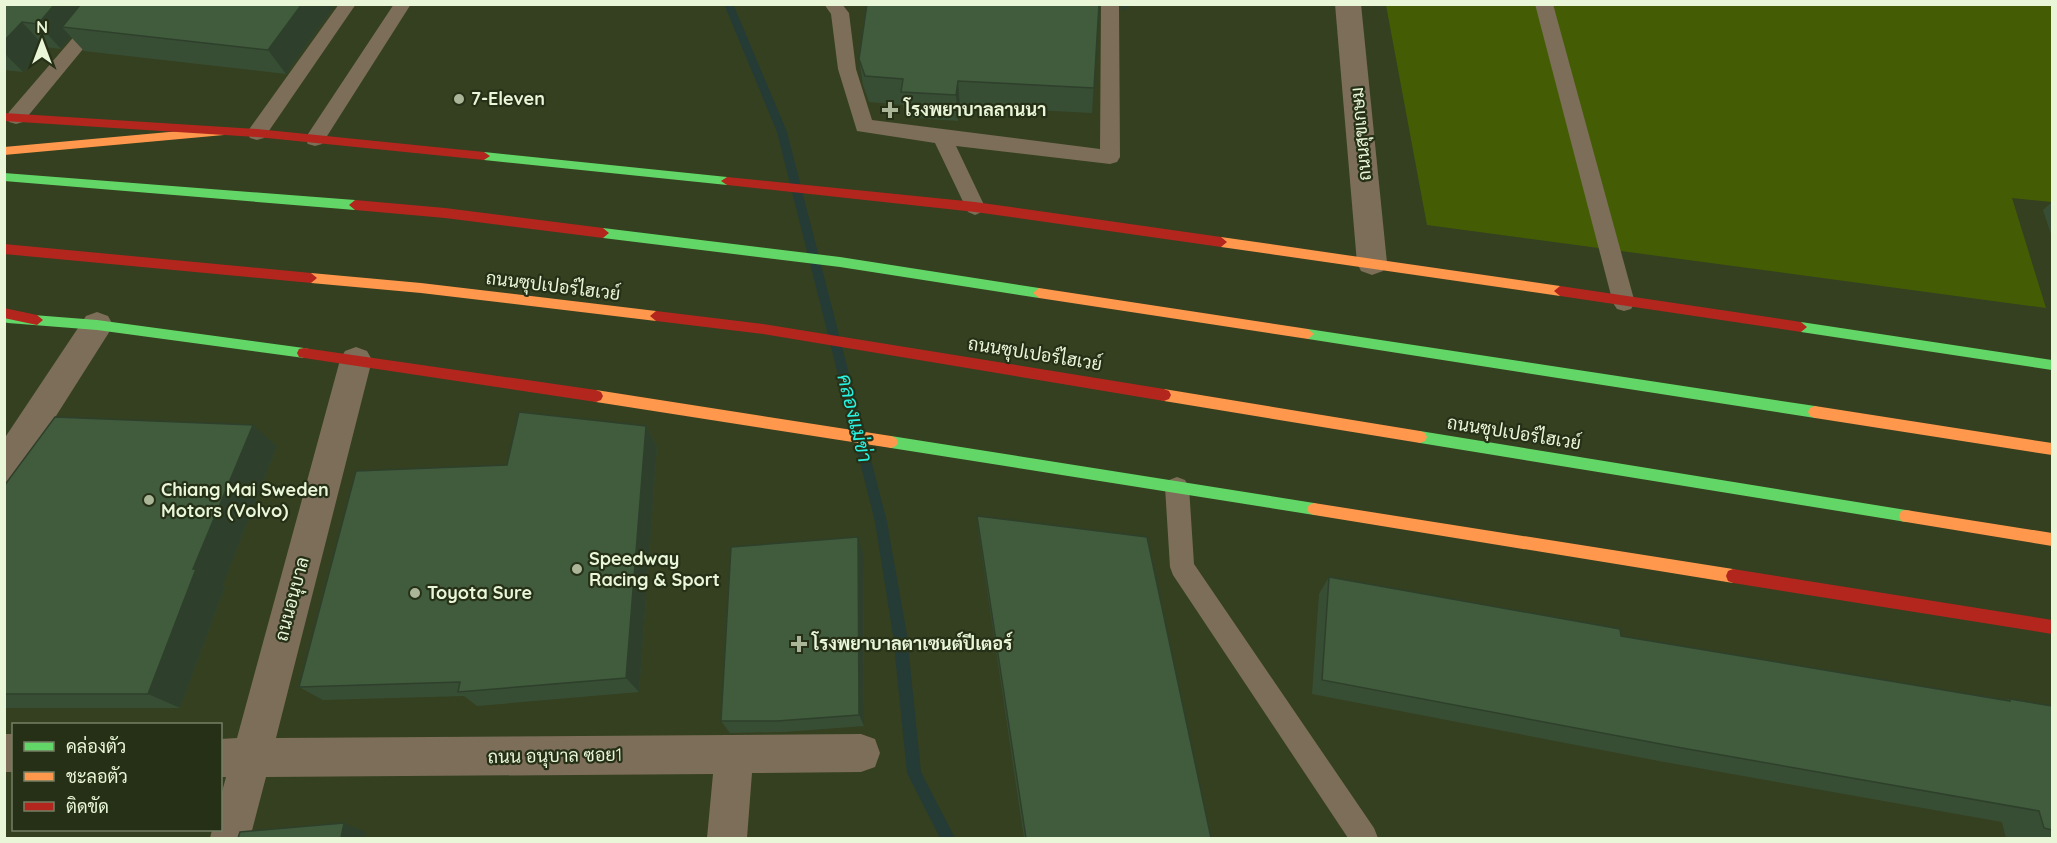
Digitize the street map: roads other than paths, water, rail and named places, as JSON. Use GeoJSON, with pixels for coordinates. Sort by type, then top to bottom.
{"type":"FeatureCollection","features":[{"type":"Feature","properties":{"kind":"main road"},"geometry":{"type":"LineString","coordinates":[[10,117],[315,139],[975,207],[1372,263],[1624,303],[2052,365]]}},
{"type":"Feature","properties":{"kind":"main road"},"geometry":{"type":"LineString","coordinates":[[4,151],[224,131]]}},
{"type":"Feature","properties":{"kind":"main road"},"geometry":{"type":"LineString","coordinates":[[4,177],[164,188],[445,213],[840,262],[2052,449]]}},
{"type":"Feature","properties":{"kind":"main road","name":"ถนนซุปเปอร์ไฮเวย์"},"geometry":{"type":"LineString","coordinates":[[4,249],[421,288],[763,329],[2052,540]]}},
{"type":"Feature","properties":{"kind":"main road"},"geometry":{"type":"LineString","coordinates":[[4,313],[37,320]]}},
{"type":"Feature","properties":{"kind":"main road"},"geometry":{"type":"LineString","coordinates":[[4,318],[97,326],[356,360],[808,430],[900,442],[2052,627]]}},
{"type":"Feature","properties":{"kind":"street","name":"ถนนสุขเกษม"},"geometry":{"type":"LineString","coordinates":[[1348,4],[1372,263]]}},
{"type":"Feature","properties":{"kind":"street"},"geometry":{"type":"LineString","coordinates":[[4,468],[97,326]]}},
{"type":"Feature","properties":{"kind":"street","name":"ถนนอนุบาล"},"geometry":{"type":"LineString","coordinates":[[230,838],[235,759],[356,360]]}},
{"type":"Feature","properties":{"kind":"street","name":"ถนน อนุบาล ซอย1"},"geometry":{"type":"LineString","coordinates":[[235,759],[861,753]]}},
{"type":"Feature","properties":{"kind":"street"},"geometry":{"type":"LineString","coordinates":[[728,838],[734,754]]}},
{"type":"Feature","properties":{"kind":"lane"},"geometry":{"type":"LineString","coordinates":[[10,117],[112,4]]}},
{"type":"Feature","properties":{"kind":"lane"},"geometry":{"type":"LineString","coordinates":[[257,134],[348,4]]}},
{"type":"Feature","properties":{"kind":"lane"},"geometry":{"type":"LineString","coordinates":[[315,139],[403,4]]}},
{"type":"Feature","properties":{"kind":"lane"},"geometry":{"type":"LineString","coordinates":[[832,4],[840,13],[847,69],[864,126],[1110,157],[1110,4]]}},
{"type":"Feature","properties":{"kind":"lane"},"geometry":{"type":"LineString","coordinates":[[1544,4],[1624,303]]}},
{"type":"Feature","properties":{"kind":"lane"},"geometry":{"type":"LineString","coordinates":[[942,137],[975,207]]}},
{"type":"Feature","properties":{"kind":"lane"},"geometry":{"type":"LineString","coordinates":[[1178,487],[1182,567],[1364,838]]}},
{"type":"Feature","properties":{"kind":"waterway","name":"คลองแม่ข่า"},"geometry":{"type":"LineString","coordinates":[[728,4],[782,132],[881,522],[900,635],[914,773],[948,838]]}},
{"type":"Feature","properties":{"kind":"place","name":"7-Eleven"},"geometry":{"type":"Point","coordinates":[459,99]}},
{"type":"Feature","properties":{"kind":"place","name":"โรงพยาบาลลานนา"},"geometry":{"type":"Point","coordinates":[890,110]}},
{"type":"Feature","properties":{"kind":"place","name":"Chiang Mai Sweden Motors (Volvo)"},"geometry":{"type":"Point","coordinates":[149,500]}},
{"type":"Feature","properties":{"kind":"place","name":"Speedway Racing & Sport"},"geometry":{"type":"Point","coordinates":[577,569]}},
{"type":"Feature","properties":{"kind":"place","name":"Toyota Sure"},"geometry":{"type":"Point","coordinates":[415,593]}},
{"type":"Feature","properties":{"kind":"place","name":"โรงพยาบาลตาเซนต์ปีเตอร์"},"geometry":{"type":"Point","coordinates":[799,644]}}]}
